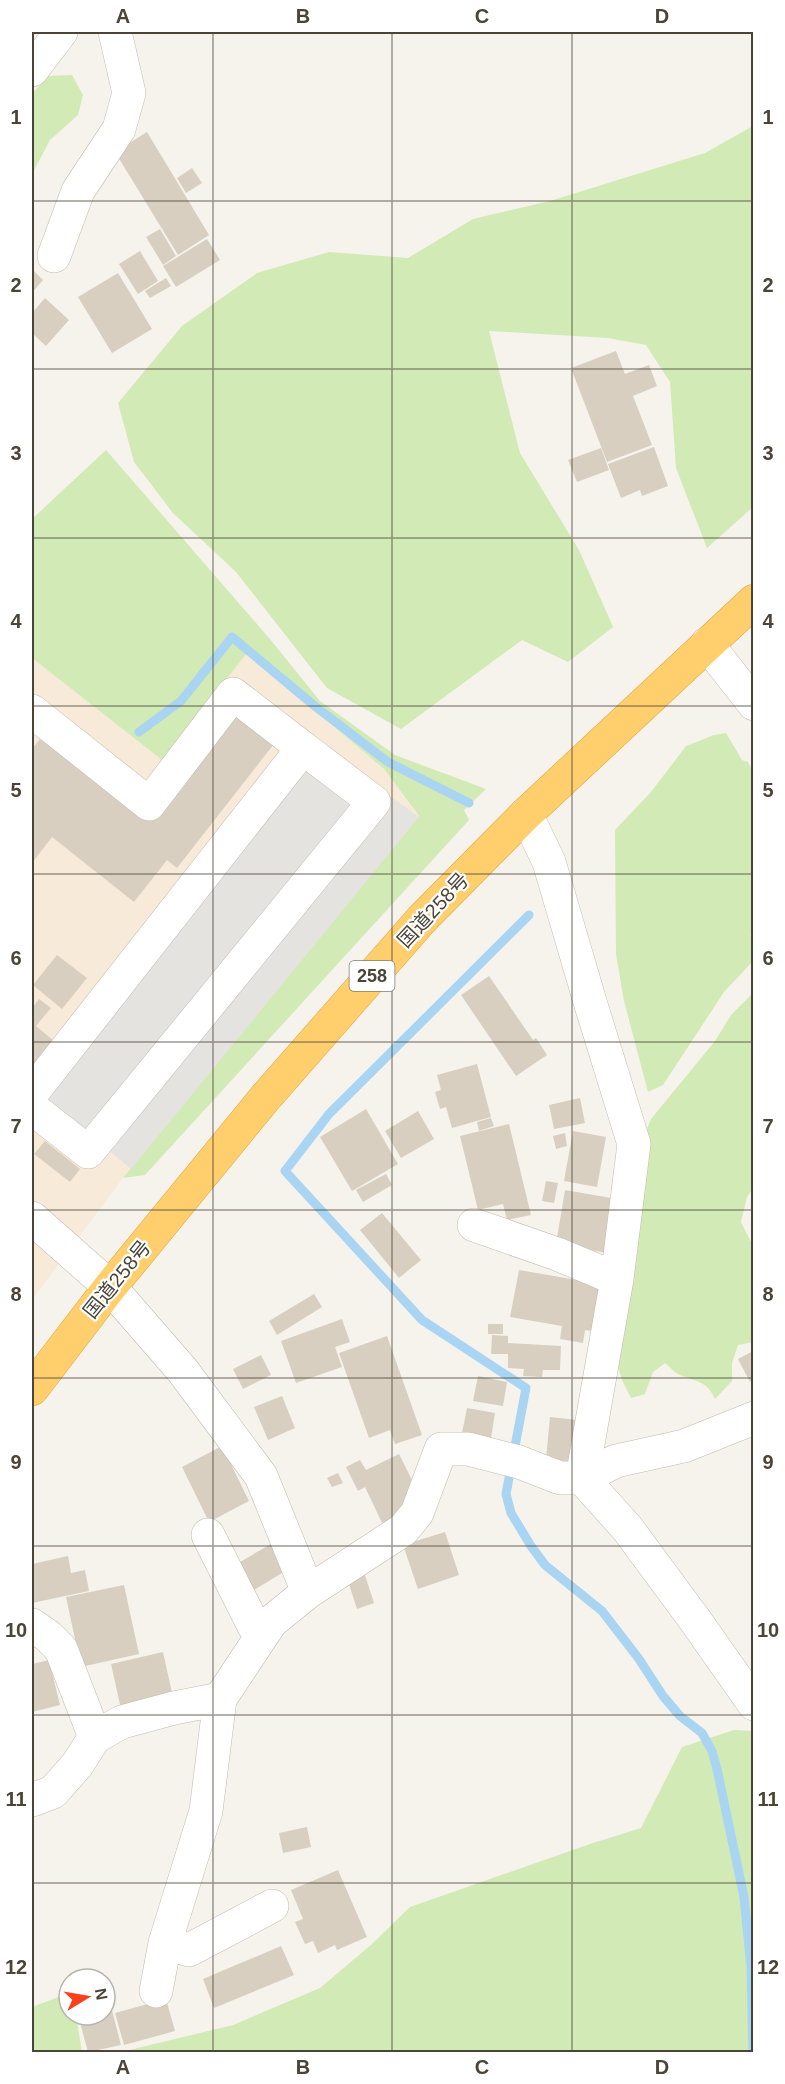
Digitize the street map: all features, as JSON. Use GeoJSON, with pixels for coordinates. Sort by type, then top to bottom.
{"type":"FeatureCollection","features":[{"type":"Feature","properties":{"kind":"highway","name":"国道258号"},"geometry":{"type":"LineString","coordinates":[[32,1389],[110,1287],[265,1098],[422,919],[526,814],[753,601]]}},
{"type":"Feature","properties":{"kind":"street"},"geometry":{"type":"LineString","coordinates":[[32,70],[61,32]]}},
{"type":"Feature","properties":{"kind":"street"},"geometry":{"type":"LineString","coordinates":[[54,256],[78,191],[119,129],[129,93],[116,32]]}},
{"type":"Feature","properties":{"kind":"street"},"geometry":{"type":"LineString","coordinates":[[707,645],[753,704]]}},
{"type":"Feature","properties":{"kind":"street"},"geometry":{"type":"LineString","coordinates":[[32,711],[149,804],[233,694],[374,802],[88,1152],[32,1108]]}},
{"type":"Feature","properties":{"kind":"street"},"geometry":{"type":"LineString","coordinates":[[32,1093],[303,748]]}},
{"type":"Feature","properties":{"kind":"street"},"geometry":{"type":"LineString","coordinates":[[526,814],[549,862],[634,1144],[617,1279],[582,1478]]}},
{"type":"Feature","properties":{"kind":"street"},"geometry":{"type":"LineString","coordinates":[[32,1218],[110,1287],[183,1371],[261,1476],[308,1592]]}},
{"type":"Feature","properties":{"kind":"street"},"geometry":{"type":"LineString","coordinates":[[474,1225],[557,1254],[617,1279]]}},
{"type":"Feature","properties":{"kind":"street"},"geometry":{"type":"LineString","coordinates":[[156,1991],[165,1943],[206,1810],[220,1699],[271,1622],[308,1592],[403,1530],[417,1513],[441,1449],[468,1449],[509,1459],[560,1478],[582,1478],[616,1461],[684,1446],[753,1418]]}},
{"type":"Feature","properties":{"kind":"street"},"geometry":{"type":"LineString","coordinates":[[582,1478],[627,1528],[753,1704]]}},
{"type":"Feature","properties":{"kind":"street"},"geometry":{"type":"LineString","coordinates":[[208,1535],[254,1626],[266,1630]]}},
{"type":"Feature","properties":{"kind":"street"},"geometry":{"type":"LineString","coordinates":[[32,1625],[61,1649],[95,1737]]}},
{"type":"Feature","properties":{"kind":"street"},"geometry":{"type":"LineString","coordinates":[[32,1800],[53,1792],[77,1765],[95,1737],[122,1722],[220,1699]]}},
{"type":"Feature","properties":{"kind":"street"},"geometry":{"type":"LineString","coordinates":[[165,1943],[189,1950],[272,1906]]}},
{"type":"Feature","properties":{"kind":"shaded area"},"geometry":{"type":"Polygon","coordinates":[[[246,653],[384,769],[419,817],[123,1178],[32,1300],[32,658],[162,760],[246,653]]]}},
{"type":"Feature","properties":{"kind":"shaded area"},"geometry":{"type":"Polygon","coordinates":[[[303,733],[419,817],[131,1169],[107,1149],[80,1164],[32,1072],[303,733]]]}},
{"type":"Feature","properties":{"kind":"green space"},"geometry":{"type":"Polygon","coordinates":[[[72,75],[83,95],[78,115],[50,140],[32,174],[32,94],[48,76],[72,75]]]}},
{"type":"Feature","properties":{"kind":"green space"},"geometry":{"type":"Polygon","coordinates":[[[753,126],[753,507],[707,548],[676,468],[670,382],[646,345],[608,338],[489,331],[520,453],[579,550],[613,627],[568,662],[522,640],[401,729],[327,688],[236,572],[173,513],[134,462],[118,403],[182,326],[257,273],[329,252],[408,258],[473,219],[550,201],[705,153],[753,126]]]}},
{"type":"Feature","properties":{"kind":"green space"},"geometry":{"type":"Polygon","coordinates":[[[106,450],[269,638],[320,701],[395,755],[486,789],[464,810],[469,820],[145,1175],[123,1178],[419,816],[384,769],[247,653],[162,760],[32,658],[32,519],[106,450]]]}},
{"type":"Feature","properties":{"kind":"green space"},"geometry":{"type":"Polygon","coordinates":[[[726,733],[742,760],[748,762],[753,772],[754,933],[750,934],[753,940],[753,961],[724,992],[663,1085],[648,1092],[624,1001],[616,954],[615,830],[651,792],[686,746],[714,735],[726,733]]]}},
{"type":"Feature","properties":{"kind":"green space"},"geometry":{"type":"Polygon","coordinates":[[[753,993],[753,1188],[747,1197],[741,1222],[753,1246],[753,1342],[738,1345],[732,1363],[732,1381],[715,1399],[705,1385],[678,1374],[665,1363],[653,1372],[645,1394],[631,1398],[617,1365],[644,1136],[651,1119],[715,1041],[731,1015],[753,993]]]}},
{"type":"Feature","properties":{"kind":"green space"},"geometry":{"type":"Polygon","coordinates":[[[734,1730],[753,1731],[753,2052],[121,2052],[233,2025],[320,1988],[372,1944],[410,1907],[641,1828],[682,1747],[734,1730]]]}},
{"type":"Feature","properties":{"kind":"green space"},"geometry":{"type":"Polygon","coordinates":[[[57,1998],[57,2027],[78,2027],[82,2052],[32,2052],[32,2007],[57,1998]]]}},
{"type":"Feature","properties":{"kind":"building"},"geometry":{"type":"Polygon","coordinates":[[[147,132],[209,235],[178,255],[115,152],[147,132]]]}},
{"type":"Feature","properties":{"kind":"building"},"geometry":{"type":"Polygon","coordinates":[[[192,168],[202,183],[186,193],[177,178],[192,168]]]}},
{"type":"Feature","properties":{"kind":"building"},"geometry":{"type":"Polygon","coordinates":[[[160,229],[176,256],[163,265],[146,237],[160,229]]]}},
{"type":"Feature","properties":{"kind":"building"},"geometry":{"type":"Polygon","coordinates":[[[207,239],[220,260],[176,287],[163,266],[207,239]]]}},
{"type":"Feature","properties":{"kind":"building"},"geometry":{"type":"Polygon","coordinates":[[[140,251],[158,281],[138,294],[119,264],[140,251]]]}},
{"type":"Feature","properties":{"kind":"building"},"geometry":{"type":"Polygon","coordinates":[[[32,269],[43,280],[32,293],[32,269]]]}},
{"type":"Feature","properties":{"kind":"building"},"geometry":{"type":"Polygon","coordinates":[[[118,273],[152,329],[112,353],[78,297],[118,273]]]}},
{"type":"Feature","properties":{"kind":"building"},"geometry":{"type":"Polygon","coordinates":[[[166,278],[171,286],[150,298],[145,291],[166,278]]]}},
{"type":"Feature","properties":{"kind":"building"},"geometry":{"type":"Polygon","coordinates":[[[45,298],[69,320],[46,346],[32,333],[32,313],[45,298]]]}},
{"type":"Feature","properties":{"kind":"building"},"geometry":{"type":"Polygon","coordinates":[[[616,351],[625,374],[649,365],[657,386],[633,396],[652,445],[607,462],[571,368],[616,351]]]}},
{"type":"Feature","properties":{"kind":"building"},"geometry":{"type":"Polygon","coordinates":[[[654,447],[668,486],[642,496],[640,490],[621,498],[608,464],[654,447]]]}},
{"type":"Feature","properties":{"kind":"building"},"geometry":{"type":"Polygon","coordinates":[[[601,448],[609,470],[577,482],[568,460],[601,448]]]}},
{"type":"Feature","properties":{"kind":"building"},"geometry":{"type":"Polygon","coordinates":[[[238,710],[277,740],[177,868],[167,860],[134,902],[52,837],[32,863],[32,749],[46,731],[155,816],[238,710]]]}},
{"type":"Feature","properties":{"kind":"building"},"geometry":{"type":"Polygon","coordinates":[[[57,955],[87,978],[62,1009],[33,985],[57,955]]]}},
{"type":"Feature","properties":{"kind":"building"},"geometry":{"type":"Polygon","coordinates":[[[489,976],[533,1040],[536,1038],[547,1055],[516,1076],[461,995],[489,976]]]}},
{"type":"Feature","properties":{"kind":"building"},"geometry":{"type":"Polygon","coordinates":[[[39,999],[51,1008],[36,1026],[54,1041],[32,1070],[32,1008],[39,999]]]}},
{"type":"Feature","properties":{"kind":"building"},"geometry":{"type":"Polygon","coordinates":[[[477,1064],[491,1117],[452,1128],[446,1107],[440,1109],[435,1092],[441,1090],[437,1075],[477,1064]]]}},
{"type":"Feature","properties":{"kind":"building"},"geometry":{"type":"Polygon","coordinates":[[[580,1098],[585,1123],[554,1129],[549,1105],[580,1098]]]}},
{"type":"Feature","properties":{"kind":"building"},"geometry":{"type":"Polygon","coordinates":[[[366,1109],[398,1164],[352,1191],[320,1137],[366,1109]]]}},
{"type":"Feature","properties":{"kind":"building"},"geometry":{"type":"Polygon","coordinates":[[[418,1111],[434,1139],[401,1158],[385,1131],[418,1111]]]}},
{"type":"Feature","properties":{"kind":"building"},"geometry":{"type":"Polygon","coordinates":[[[491,1118],[494,1126],[479,1131],[477,1122],[491,1118]]]}},
{"type":"Feature","properties":{"kind":"building"},"geometry":{"type":"Polygon","coordinates":[[[509,1124],[531,1215],[507,1220],[503,1204],[478,1210],[460,1136],[509,1124]]]}},
{"type":"Feature","properties":{"kind":"building"},"geometry":{"type":"Polygon","coordinates":[[[573,1131],[606,1137],[597,1187],[564,1181],[573,1131]]]}},
{"type":"Feature","properties":{"kind":"building"},"geometry":{"type":"Polygon","coordinates":[[[565,1133],[567,1146],[556,1149],[553,1136],[565,1133]]]}},
{"type":"Feature","properties":{"kind":"building"},"geometry":{"type":"Polygon","coordinates":[[[45,1141],[80,1169],[70,1182],[34,1154],[45,1141]]]}},
{"type":"Feature","properties":{"kind":"building"},"geometry":{"type":"Polygon","coordinates":[[[386,1174],[392,1185],[363,1202],[356,1190],[386,1174]]]}},
{"type":"Feature","properties":{"kind":"building"},"geometry":{"type":"Polygon","coordinates":[[[546,1181],[558,1183],[554,1203],[542,1201],[546,1181]]]}},
{"type":"Feature","properties":{"kind":"building"},"geometry":{"type":"Polygon","coordinates":[[[565,1190],[617,1199],[607,1253],[556,1244],[565,1190]]]}},
{"type":"Feature","properties":{"kind":"building"},"geometry":{"type":"Polygon","coordinates":[[[382,1213],[421,1260],[399,1278],[360,1230],[382,1213]]]}},
{"type":"Feature","properties":{"kind":"building"},"geometry":{"type":"Polygon","coordinates":[[[519,1270],[600,1284],[592,1331],[585,1330],[583,1343],[560,1339],[562,1326],[510,1317],[519,1270]]]}},
{"type":"Feature","properties":{"kind":"building"},"geometry":{"type":"Polygon","coordinates":[[[314,1294],[322,1307],[277,1335],[269,1321],[314,1294]]]}},
{"type":"Feature","properties":{"kind":"building"},"geometry":{"type":"Polygon","coordinates":[[[342,1319],[350,1342],[335,1347],[342,1367],[296,1383],[281,1341],[342,1319]]]}},
{"type":"Feature","properties":{"kind":"building"},"geometry":{"type":"Polygon","coordinates":[[[488,1324],[503,1324],[503,1334],[488,1334],[488,1324]]]}},
{"type":"Feature","properties":{"kind":"building"},"geometry":{"type":"Polygon","coordinates":[[[492,1335],[508,1336],[508,1343],[561,1346],[560,1370],[543,1370],[542,1377],[523,1376],[524,1369],[508,1368],[508,1354],[491,1354],[492,1335]]]}},
{"type":"Feature","properties":{"kind":"building"},"geometry":{"type":"Polygon","coordinates":[[[387,1336],[422,1435],[395,1444],[390,1430],[369,1438],[339,1353],[387,1336]]]}},
{"type":"Feature","properties":{"kind":"building"},"geometry":{"type":"Polygon","coordinates":[[[753,1351],[753,1380],[750,1382],[738,1359],[753,1351]]]}},
{"type":"Feature","properties":{"kind":"building"},"geometry":{"type":"Polygon","coordinates":[[[261,1355],[271,1375],[243,1389],[233,1369],[261,1355]]]}},
{"type":"Feature","properties":{"kind":"building"},"geometry":{"type":"Polygon","coordinates":[[[478,1376],[507,1382],[503,1406],[473,1401],[478,1376]]]}},
{"type":"Feature","properties":{"kind":"building"},"geometry":{"type":"Polygon","coordinates":[[[282,1396],[295,1428],[268,1440],[254,1407],[282,1396]]]}},
{"type":"Feature","properties":{"kind":"building"},"geometry":{"type":"Polygon","coordinates":[[[467,1408],[495,1413],[491,1438],[462,1433],[467,1408]]]}},
{"type":"Feature","properties":{"kind":"building"},"geometry":{"type":"Polygon","coordinates":[[[550,1417],[577,1420],[574,1462],[546,1459],[550,1417]]]}},
{"type":"Feature","properties":{"kind":"building"},"geometry":{"type":"Polygon","coordinates":[[[222,1446],[249,1501],[209,1522],[182,1467],[222,1446]]]}},
{"type":"Feature","properties":{"kind":"building"},"geometry":{"type":"Polygon","coordinates":[[[399,1454],[417,1490],[408,1512],[383,1525],[365,1487],[358,1491],[346,1467],[360,1460],[366,1470],[399,1454]]]}},
{"type":"Feature","properties":{"kind":"building"},"geometry":{"type":"Polygon","coordinates":[[[338,1473],[343,1483],[332,1487],[327,1478],[338,1473]]]}},
{"type":"Feature","properties":{"kind":"building"},"geometry":{"type":"Polygon","coordinates":[[[445,1532],[459,1575],[418,1589],[403,1545],[445,1532]]]}},
{"type":"Feature","properties":{"kind":"building"},"geometry":{"type":"Polygon","coordinates":[[[271,1544],[287,1570],[249,1593],[233,1566],[271,1544]]]}},
{"type":"Feature","properties":{"kind":"building"},"geometry":{"type":"Polygon","coordinates":[[[68,1556],[71,1573],[85,1570],[89,1591],[32,1603],[32,1564],[68,1556]]]}},
{"type":"Feature","properties":{"kind":"building"},"geometry":{"type":"Polygon","coordinates":[[[363,1569],[374,1603],[357,1609],[346,1575],[363,1569]]]}},
{"type":"Feature","properties":{"kind":"building"},"geometry":{"type":"Polygon","coordinates":[[[124,1585],[139,1654],[81,1667],[66,1597],[124,1585]]]}},
{"type":"Feature","properties":{"kind":"building"},"geometry":{"type":"Polygon","coordinates":[[[163,1652],[173,1697],[121,1709],[111,1664],[163,1652]]]}},
{"type":"Feature","properties":{"kind":"building"},"geometry":{"type":"Polygon","coordinates":[[[49,1660],[60,1705],[32,1712],[32,1664],[49,1660]]]}},
{"type":"Feature","properties":{"kind":"building"},"geometry":{"type":"Polygon","coordinates":[[[307,1827],[311,1847],[283,1853],[279,1833],[307,1827]]]}},
{"type":"Feature","properties":{"kind":"building"},"geometry":{"type":"Polygon","coordinates":[[[338,1870],[367,1937],[337,1950],[335,1945],[318,1953],[313,1941],[305,1944],[295,1922],[303,1919],[291,1890],[338,1870]]]}},
{"type":"Feature","properties":{"kind":"building"},"geometry":{"type":"Polygon","coordinates":[[[281,1946],[294,1975],[214,2008],[203,1979],[281,1946]]]}},
{"type":"Feature","properties":{"kind":"building"},"geometry":{"type":"Polygon","coordinates":[[[166,1999],[175,2031],[124,2045],[117,2012],[166,1999]]]}},
{"type":"Feature","properties":{"kind":"building"},"geometry":{"type":"Polygon","coordinates":[[[81,2027],[116,2027],[121,2045],[88,2052],[81,2027]]]}},
{"type":"Feature","properties":{"kind":"waterway"},"geometry":{"type":"LineString","coordinates":[[139,732],[181,701],[232,637],[316,707],[388,762],[469,803]]}},
{"type":"Feature","properties":{"kind":"waterway"},"geometry":{"type":"LineString","coordinates":[[529,915],[329,1114],[285,1171],[422,1320],[526,1388],[506,1494],[511,1513],[545,1565],[602,1611],[639,1659],[663,1696],[680,1716],[702,1733],[712,1751],[744,1897],[751,1967],[753,2052]]}}]}
